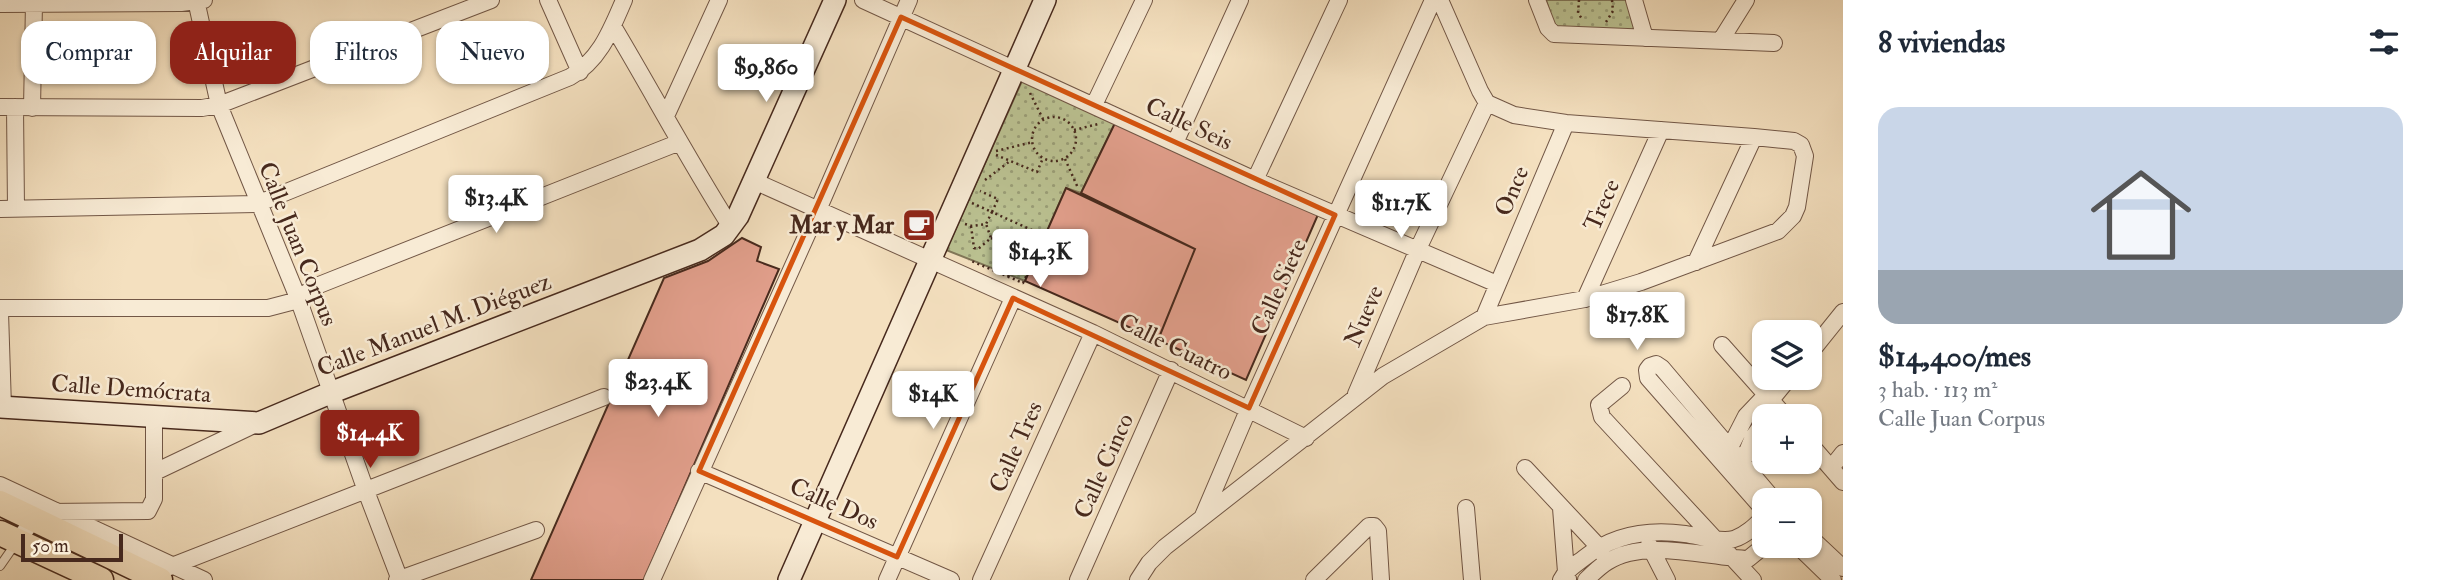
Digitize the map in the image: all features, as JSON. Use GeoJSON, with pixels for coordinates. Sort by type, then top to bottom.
{"type":"FeatureCollection","features":[{"type":"Feature","properties":{"kind":"main road"},"geometry":{"type":"LineString","coordinates":[[0,503],[44,515],[160,573]]}},
{"type":"Feature","properties":{"kind":"main road"},"geometry":{"type":"LineString","coordinates":[[9,537],[101,580]]}},
{"type":"Feature","properties":{"kind":"street"},"geometry":{"type":"LineString","coordinates":[[491,0],[219,105],[201,108],[7,107],[8,209],[257,204],[580,72],[596,56],[624,0]]}},
{"type":"Feature","properties":{"kind":"street"},"geometry":{"type":"LineString","coordinates":[[548,0],[580,72]]}},
{"type":"Feature","properties":{"kind":"street"},"geometry":{"type":"LineString","coordinates":[[666,116],[719,0]]}},
{"type":"Feature","properties":{"kind":"street"},"geometry":{"type":"LineString","coordinates":[[731,227],[835,0]]}},
{"type":"Feature","properties":{"kind":"street","name":"Calle Seis"},"geometry":{"type":"LineString","coordinates":[[863,0],[1255,180],[1497,284]]}},
{"type":"Feature","properties":{"kind":"street"},"geometry":{"type":"LineString","coordinates":[[652,580],[909,0]]}},
{"type":"Feature","properties":{"kind":"street"},"geometry":{"type":"LineString","coordinates":[[789,580],[1045,0]]}},
{"type":"Feature","properties":{"kind":"street"},"geometry":{"type":"LineString","coordinates":[[1094,105],[1144,0]]}},
{"type":"Feature","properties":{"kind":"street"},"geometry":{"type":"LineString","coordinates":[[1175,143],[1240,0]]}},
{"type":"Feature","properties":{"kind":"street"},"geometry":{"type":"LineString","coordinates":[[1255,180],[1339,0]]}},
{"type":"Feature","properties":{"kind":"street","name":"Calle Siete"},"geometry":{"type":"LineString","coordinates":[[1203,516],[1433,0]]}},
{"type":"Feature","properties":{"kind":"street"},"geometry":{"type":"LineString","coordinates":[[1138,580],[1149,563],[1165,547],[1382,376],[1484,317],[1585,299],[1641,282],[1778,231],[1793,216],[1805,156],[1801,145],[1754,137],[1566,123],[1514,115],[1487,103],[1440,0]]}},
{"type":"Feature","properties":{"kind":"street"},"geometry":{"type":"LineString","coordinates":[[1537,0],[1550,32],[1561,35],[1774,43]]}},
{"type":"Feature","properties":{"kind":"street"},"geometry":{"type":"LineString","coordinates":[[1634,0],[1645,38]]}},
{"type":"Feature","properties":{"kind":"street"},"geometry":{"type":"LineString","coordinates":[[1721,40],[1746,0]]}},
{"type":"Feature","properties":{"kind":"street"},"geometry":{"type":"LineString","coordinates":[[0,4],[199,1]]}},
{"type":"Feature","properties":{"kind":"street","name":"Calle Juan Corpus"},"geometry":{"type":"LineString","coordinates":[[199,1],[219,105],[257,204],[298,298],[399,580]]}},
{"type":"Feature","properties":{"kind":"street"},"geometry":{"type":"LineString","coordinates":[[32,108],[34,3]]}},
{"type":"Feature","properties":{"kind":"street"},"geometry":{"type":"LineString","coordinates":[[613,26],[698,176],[731,227]]}},
{"type":"Feature","properties":{"kind":"street","name":"Nueve"},"geometry":{"type":"LineString","coordinates":[[1356,396],[1418,249],[1487,103]]}},
{"type":"Feature","properties":{"kind":"street","name":"Once"},"geometry":{"type":"LineString","coordinates":[[1484,317],[1566,123]]}},
{"type":"Feature","properties":{"kind":"street","name":"Trece"},"geometry":{"type":"LineString","coordinates":[[1585,299],[1661,130]]}},
{"type":"Feature","properties":{"kind":"street"},"geometry":{"type":"LineString","coordinates":[[1696,262],[1754,137]]}},
{"type":"Feature","properties":{"kind":"street"},"geometry":{"type":"LineString","coordinates":[[1,407],[0,310],[280,306],[319,285],[680,142]]}},
{"type":"Feature","properties":{"kind":"street","name":"Calle Cuatro"},"geometry":{"type":"LineString","coordinates":[[754,181],[1093,333],[1306,438]]}},
{"type":"Feature","properties":{"kind":"street","name":"Calle Manuel M. Diéguez"},"geometry":{"type":"LineString","coordinates":[[155,472],[258,423],[330,393],[699,250],[715,242],[731,227]]}},
{"type":"Feature","properties":{"kind":"street"},"geometry":{"type":"LineString","coordinates":[[887,580],[1013,298]]}},
{"type":"Feature","properties":{"kind":"street"},"geometry":{"type":"LineString","coordinates":[[1822,338],[1843,312]]}},
{"type":"Feature","properties":{"kind":"street","name":"Calle Tres"},"geometry":{"type":"LineString","coordinates":[[981,580],[1093,333]]}},
{"type":"Feature","properties":{"kind":"street"},"geometry":{"type":"LineString","coordinates":[[1722,345],[1771,404]]}},
{"type":"Feature","properties":{"kind":"street"},"geometry":{"type":"LineString","coordinates":[[1752,491],[1739,471],[1729,447],[1662,369],[1656,364],[1650,366],[1647,370],[1648,378],[1723,463],[1739,471],[1760,488]]}},
{"type":"Feature","properties":{"kind":"street","name":"Calle Cinco"},"geometry":{"type":"LineString","coordinates":[[1078,580],[1171,370]]}},
{"type":"Feature","properties":{"kind":"street"},"geometry":{"type":"LineString","coordinates":[[1622,386],[1600,405],[1602,417],[1753,580]]}},
{"type":"Feature","properties":{"kind":"street"},"geometry":{"type":"LineString","coordinates":[[160,573],[604,397]]}},
{"type":"Feature","properties":{"kind":"street","name":"Calle Demócrata"},"geometry":{"type":"LineString","coordinates":[[1,407],[258,423]]}},
{"type":"Feature","properties":{"kind":"street"},"geometry":{"type":"LineString","coordinates":[[1723,463],[1746,416],[1752,414]]}},
{"type":"Feature","properties":{"kind":"street"},"geometry":{"type":"LineString","coordinates":[[9,537],[44,515],[148,511],[154,499],[154,416]]}},
{"type":"Feature","properties":{"kind":"street"},"geometry":{"type":"LineString","coordinates":[[1739,471],[1752,440]]}},
{"type":"Feature","properties":{"kind":"street"},"geometry":{"type":"LineString","coordinates":[[1838,474],[1843,453]]}},
{"type":"Feature","properties":{"kind":"street"},"geometry":{"type":"LineString","coordinates":[[1822,457],[1838,474]]}},
{"type":"Feature","properties":{"kind":"street"},"geometry":{"type":"LineString","coordinates":[[1525,468],[1598,546],[1607,562]]}},
{"type":"Feature","properties":{"kind":"street","name":"Calle Dos"},"geometry":{"type":"LineString","coordinates":[[699,471],[951,580]]}},
{"type":"Feature","properties":{"kind":"street"},"geometry":{"type":"LineString","coordinates":[[0,485],[44,515]]}},
{"type":"Feature","properties":{"kind":"street"},"geometry":{"type":"LineString","coordinates":[[1466,508],[1472,580]]}},
{"type":"Feature","properties":{"kind":"street"},"geometry":{"type":"LineString","coordinates":[[1561,508],[1565,577]]}},
{"type":"Feature","properties":{"kind":"street"},"geometry":{"type":"LineString","coordinates":[[1314,580],[1369,526],[1374,526],[1378,531],[1381,580]]}},
{"type":"Feature","properties":{"kind":"street"},"geometry":{"type":"LineString","coordinates":[[1565,577],[1598,546],[1624,536],[1669,532],[1732,540],[1752,529]]}},
{"type":"Feature","properties":{"kind":"street"},"geometry":{"type":"LineString","coordinates":[[399,580],[537,530]]}},
{"type":"Feature","properties":{"kind":"street"},"geometry":{"type":"LineString","coordinates":[[1646,532],[1650,550],[1667,580]]}},
{"type":"Feature","properties":{"kind":"street"},"geometry":{"type":"LineString","coordinates":[[1822,548],[1843,568]]}},
{"type":"Feature","properties":{"kind":"street"},"geometry":{"type":"LineString","coordinates":[[1586,580],[1607,562],[1631,552],[1650,550],[1748,559],[1752,556]]}},
{"type":"Feature","properties":{"kind":"street"},"geometry":{"type":"LineString","coordinates":[[1810,558],[1833,580]]}},
{"type":"Feature","properties":{"kind":"street"},"geometry":{"type":"LineString","coordinates":[[160,573],[204,580]]}},
{"type":"Feature","properties":{"kind":"lane"},"geometry":{"type":"LineString","coordinates":[[0,566],[9,537]]}},
{"type":"Feature","properties":{"kind":"path"},"geometry":{"type":"LineString","coordinates":[[1579,0],[1578,13],[1585,22]]}},
{"type":"Feature","properties":{"kind":"path"},"geometry":{"type":"LineString","coordinates":[[1602,25],[1611,17],[1614,5],[1612,0]]}},
{"type":"Feature","properties":{"kind":"path"},"geometry":{"type":"LineString","coordinates":[[1028,88],[1044,120]]}},
{"type":"Feature","properties":{"kind":"path"},"geometry":{"type":"LineString","coordinates":[[1061,118],[1071,125],[1074,131],[1076,137],[1073,149],[1057,161],[1043,158],[1034,148],[1035,129],[1044,120],[1061,118]]}},
{"type":"Feature","properties":{"kind":"path"},"geometry":{"type":"LineString","coordinates":[[1074,131],[1101,124]]}},
{"type":"Feature","properties":{"kind":"path"},"geometry":{"type":"LineString","coordinates":[[1033,142],[989,153],[1037,172],[1043,158]]}},
{"type":"Feature","properties":{"kind":"path"},"geometry":{"type":"LineString","coordinates":[[1064,158],[1078,188]]}},
{"type":"Feature","properties":{"kind":"path"},"geometry":{"type":"LineString","coordinates":[[983,182],[1010,161]]}},
{"type":"Feature","properties":{"kind":"path"},"geometry":{"type":"LineString","coordinates":[[974,188],[998,199],[986,224],[991,238],[1013,247],[1023,243]]}},
{"type":"Feature","properties":{"kind":"path"},"geometry":{"type":"LineString","coordinates":[[958,255],[1023,283],[1045,236],[967,201]]}},
{"type":"Feature","properties":{"kind":"path"},"geometry":{"type":"LineString","coordinates":[[958,222],[971,226],[986,224]]}},
{"type":"Feature","properties":{"kind":"path"},"geometry":{"type":"LineString","coordinates":[[971,226],[974,248],[978,249],[991,238]]}},
{"type":"Feature","properties":{"kind":"path"},"geometry":{"type":"LineString","coordinates":[[1025,253],[1023,243],[1028,228]]}},
{"type":"Feature","properties":{"kind":"path"},"geometry":{"type":"LineString","coordinates":[[1013,247],[1017,257]]}},
{"type":"Feature","properties":{"kind":"path"},"geometry":{"type":"LineString","coordinates":[[1025,253],[1035,258]]}},
{"type":"Feature","properties":{"kind":"path"},"geometry":{"type":"LineString","coordinates":[[1008,276],[1017,257],[1025,253]]}},
{"type":"Feature","properties":{"kind":"highlighted area"},"geometry":{"type":"Polygon","coordinates":[[[901,17],[1335,215],[1249,408],[1013,298],[897,557],[699,471],[901,17]]]}},
{"type":"Feature","properties":{"kind":"green space"},"geometry":{"type":"Polygon","coordinates":[[[1546,0],[1629,0],[1638,30],[1555,29],[1546,0]]]}},
{"type":"Feature","properties":{"kind":"green space"},"geometry":{"type":"Polygon","coordinates":[[[1022,81],[1116,121],[1081,193],[1066,188],[1025,281],[946,250],[1022,81]]]}},
{"type":"Feature","properties":{"kind":"building"},"geometry":{"type":"Polygon","coordinates":[[[1116,121],[1320,210],[1246,380],[1158,340],[1195,249],[1081,193],[1116,121]]]}},
{"type":"Feature","properties":{"kind":"building"},"geometry":{"type":"Polygon","coordinates":[[[1066,188],[1195,249],[1158,340],[1025,281],[1066,188]]]}},
{"type":"Feature","properties":{"kind":"building"},"geometry":{"type":"Polygon","coordinates":[[[742,238],[761,247],[757,261],[779,269],[644,580],[531,580],[664,278],[708,261],[742,238]]]}},
{"type":"Feature","properties":{"kind":"place","name":"Mar y Mar"},"geometry":{"type":"Point","coordinates":[919,225]}}]}
